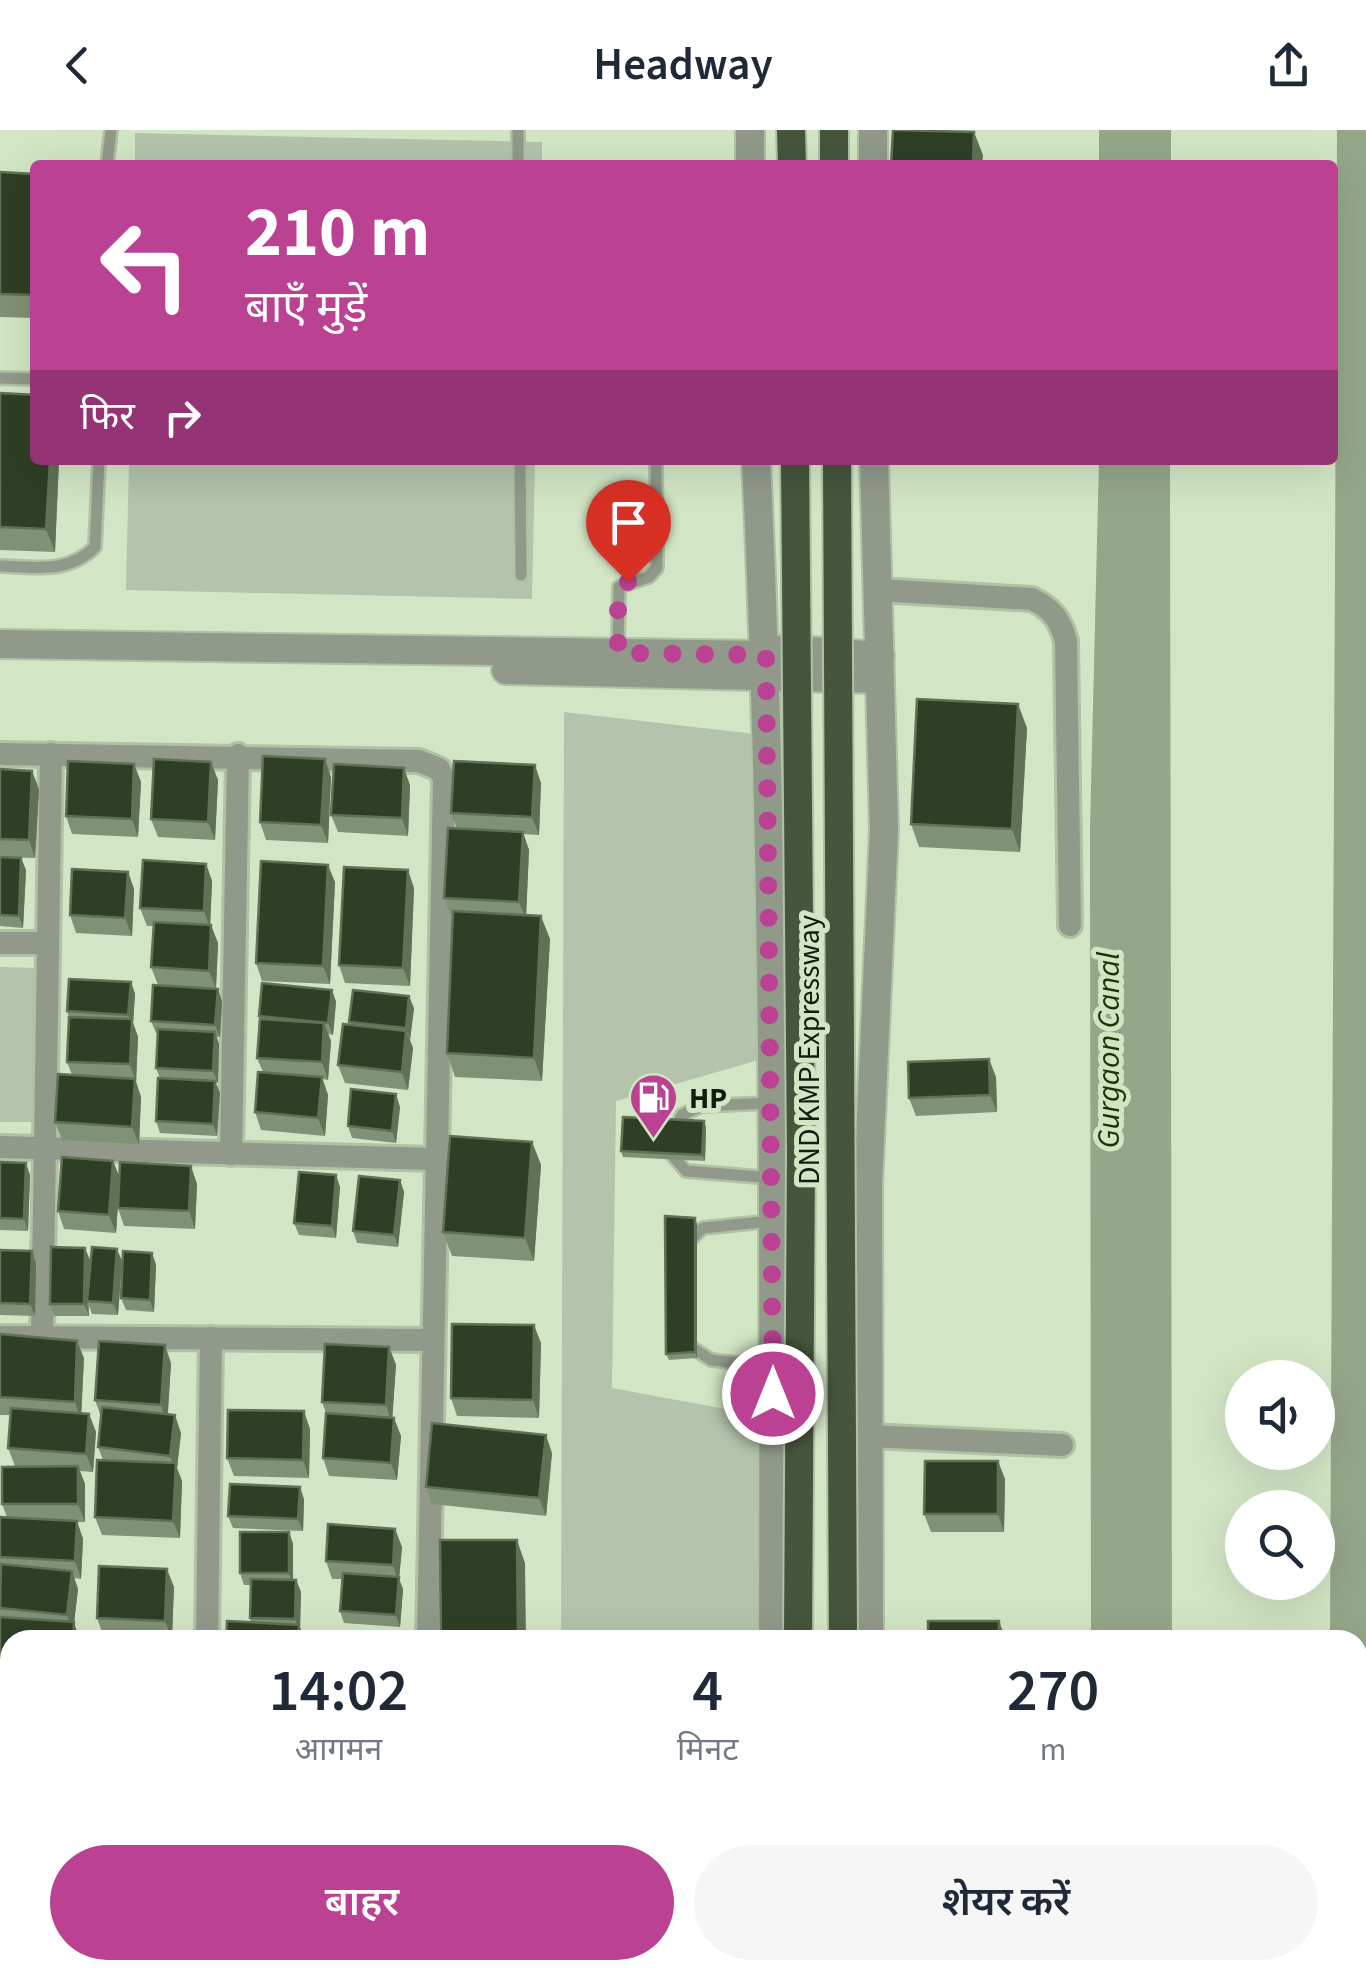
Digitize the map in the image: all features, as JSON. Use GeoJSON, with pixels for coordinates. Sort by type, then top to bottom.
{"type":"FeatureCollection","features":[{"type":"Feature","properties":{"kind":"highway"},"geometry":{"type":"LineString","coordinates":[[792,130],[792,160]]}},
{"type":"Feature","properties":{"kind":"highway"},"geometry":{"type":"LineString","coordinates":[[834,130],[834,160]]}},
{"type":"Feature","properties":{"kind":"highway","name":"DND KMP Expressway"},"geometry":{"type":"LineString","coordinates":[[794,465],[801,1152],[798,1630]]}},
{"type":"Feature","properties":{"kind":"highway","name":"DND KMP Expressway"},"geometry":{"type":"LineString","coordinates":[[837,465],[843,1630]]}},
{"type":"Feature","properties":{"kind":"street"},"geometry":{"type":"LineString","coordinates":[[750,130],[750,160]]}},
{"type":"Feature","properties":{"kind":"street"},"geometry":{"type":"LineString","coordinates":[[872,160],[873,130]]}},
{"type":"Feature","properties":{"kind":"street"},"geometry":{"type":"LineString","coordinates":[[756,465],[766,665],[773,1630]]}},
{"type":"Feature","properties":{"kind":"street"},"geometry":{"type":"LineString","coordinates":[[869,1630],[868,1184],[884,830],[874,465]]}},
{"type":"Feature","properties":{"kind":"street"},"geometry":{"type":"LineString","coordinates":[[878,590],[1032,599],[1049,608],[1061,622],[1066,641],[1070,924]]}},
{"type":"Feature","properties":{"kind":"street"},"geometry":{"type":"LineString","coordinates":[[0,644],[618,653],[766,665]]}},
{"type":"Feature","properties":{"kind":"street"},"geometry":{"type":"LineString","coordinates":[[0,661],[880,668]]}},
{"type":"Feature","properties":{"kind":"street"},"geometry":{"type":"LineString","coordinates":[[0,754],[419,760],[439,769],[444,779],[428,1630]]}},
{"type":"Feature","properties":{"kind":"street"},"geometry":{"type":"LineString","coordinates":[[42,1337],[51,754]]}},
{"type":"Feature","properties":{"kind":"street"},"geometry":{"type":"LineString","coordinates":[[231,1154],[238,755]]}},
{"type":"Feature","properties":{"kind":"street"},"geometry":{"type":"LineString","coordinates":[[0,943],[48,943]]}},
{"type":"Feature","properties":{"kind":"street"},"geometry":{"type":"LineString","coordinates":[[0,1148],[434,1159]]}},
{"type":"Feature","properties":{"kind":"street"},"geometry":{"type":"LineString","coordinates":[[0,1337],[432,1340]]}},
{"type":"Feature","properties":{"kind":"street"},"geometry":{"type":"LineString","coordinates":[[207,1630],[211,1338]]}},
{"type":"Feature","properties":{"kind":"street"},"geometry":{"type":"LineString","coordinates":[[869,1436],[1062,1446]]}},
{"type":"Feature","properties":{"kind":"lane"},"geometry":{"type":"LineString","coordinates":[[108,160],[111,130]]}},
{"type":"Feature","properties":{"kind":"lane"},"geometry":{"type":"LineString","coordinates":[[518,130],[518,160]]}},
{"type":"Feature","properties":{"kind":"lane"},"geometry":{"type":"LineString","coordinates":[[0,378],[30,379]]}},
{"type":"Feature","properties":{"kind":"lane"},"geometry":{"type":"LineString","coordinates":[[0,566],[60,568],[80,562],[95,547],[99,465]]}},
{"type":"Feature","properties":{"kind":"lane"},"geometry":{"type":"LineString","coordinates":[[520,465],[521,575]]}},
{"type":"Feature","properties":{"kind":"lane"},"geometry":{"type":"LineString","coordinates":[[618,653],[619,587],[649,578],[657,568],[656,465]]}},
{"type":"Feature","properties":{"kind":"lane"},"geometry":{"type":"LineString","coordinates":[[772,1103],[701,1106],[682,1115],[673,1136],[672,1155],[686,1171],[772,1178]]}},
{"type":"Feature","properties":{"kind":"lane"},"geometry":{"type":"LineString","coordinates":[[686,1264],[686,1245],[703,1228],[772,1221]]}},
{"type":"Feature","properties":{"kind":"lane"},"geometry":{"type":"LineString","coordinates":[[684,1321],[684,1340],[692,1350],[711,1360],[773,1367]]}},
{"type":"Feature","properties":{"kind":"shaded area"},"geometry":{"type":"Polygon","coordinates":[[[135,133],[542,142],[542,160],[135,160],[135,133]]]}},
{"type":"Feature","properties":{"kind":"shaded area"},"geometry":{"type":"Polygon","coordinates":[[[129,465],[535,465],[532,599],[126,590],[129,465]]]}},
{"type":"Feature","properties":{"kind":"shaded area"},"geometry":{"type":"Polygon","coordinates":[[[564,712],[773,736],[769,1057],[616,1101],[612,1388],[763,1416],[763,1630],[561,1630],[564,712]]]}},
{"type":"Feature","properties":{"kind":"shaded area"},"geometry":{"type":"Polygon","coordinates":[[[0,967],[39,968],[37,1122],[0,1122],[0,967]]]}},
{"type":"Feature","properties":{"kind":"water"},"geometry":{"type":"Polygon","coordinates":[[[1099,130],[1171,130],[1171,160],[1099,160],[1099,130]]]}},
{"type":"Feature","properties":{"kind":"water"},"geometry":{"type":"Polygon","coordinates":[[[1337,130],[1366,130],[1366,1630],[1330,1630],[1330,1600],[1335,1600],[1335,1490],[1331,1490],[1331,1470],[1335,1470],[1335,1360],[1331,1360],[1337,130]]]}},
{"type":"Feature","properties":{"kind":"water","name":"Gurgaon Canal"},"geometry":{"type":"Polygon","coordinates":[[[1099,465],[1170,465],[1172,1630],[1091,1630],[1090,829],[1099,465]]]}},
{"type":"Feature","properties":{"kind":"building"},"geometry":{"type":"Polygon","coordinates":[[[893,130],[974,132],[973,160],[891,160],[893,130]]]}},
{"type":"Feature","properties":{"kind":"building"},"geometry":{"type":"Polygon","coordinates":[[[0,172],[30,174],[30,295],[0,294],[0,172]]]}},
{"type":"Feature","properties":{"kind":"building"},"geometry":{"type":"Polygon","coordinates":[[[0,393],[30,395],[30,465],[50,465],[46,529],[0,527],[0,393]]]}},
{"type":"Feature","properties":{"kind":"building"},"geometry":{"type":"Polygon","coordinates":[[[917,699],[1018,704],[1012,829],[911,824],[917,699]]]}},
{"type":"Feature","properties":{"kind":"building"},"geometry":{"type":"Polygon","coordinates":[[[263,756],[325,759],[321,825],[260,822],[263,756]]]}},
{"type":"Feature","properties":{"kind":"building"},"geometry":{"type":"Polygon","coordinates":[[[154,759],[211,762],[208,822],[151,819],[154,759]]]}},
{"type":"Feature","properties":{"kind":"building"},"geometry":{"type":"Polygon","coordinates":[[[68,761],[134,764],[132,819],[66,816],[68,761]]]}},
{"type":"Feature","properties":{"kind":"building"},"geometry":{"type":"Polygon","coordinates":[[[454,761],[535,765],[532,817],[451,813],[454,761]]]}},
{"type":"Feature","properties":{"kind":"building"},"geometry":{"type":"Polygon","coordinates":[[[334,764],[404,768],[402,818],[331,815],[334,764]]]}},
{"type":"Feature","properties":{"kind":"building"},"geometry":{"type":"Polygon","coordinates":[[[0,769],[32,771],[29,840],[0,839],[0,769]]]}},
{"type":"Feature","properties":{"kind":"building"},"geometry":{"type":"Polygon","coordinates":[[[448,828],[523,832],[519,902],[444,898],[448,828]]]}},
{"type":"Feature","properties":{"kind":"building"},"geometry":{"type":"Polygon","coordinates":[[[0,857],[21,858],[19,916],[0,915],[0,857]]]}},
{"type":"Feature","properties":{"kind":"building"},"geometry":{"type":"Polygon","coordinates":[[[143,860],[206,864],[204,911],[140,908],[143,860]]]}},
{"type":"Feature","properties":{"kind":"building"},"geometry":{"type":"Polygon","coordinates":[[[261,861],[328,865],[323,966],[256,963],[261,861]]]}},
{"type":"Feature","properties":{"kind":"building"},"geometry":{"type":"Polygon","coordinates":[[[344,867],[408,870],[403,968],[339,965],[344,867]]]}},
{"type":"Feature","properties":{"kind":"building"},"geometry":{"type":"Polygon","coordinates":[[[72,869],[128,872],[125,918],[70,915],[72,869]]]}},
{"type":"Feature","properties":{"kind":"building"},"geometry":{"type":"Polygon","coordinates":[[[453,911],[541,916],[534,1058],[447,1053],[453,911]]]}},
{"type":"Feature","properties":{"kind":"building"},"geometry":{"type":"Polygon","coordinates":[[[154,922],[211,925],[209,971],[151,967],[154,922]]]}},
{"type":"Feature","properties":{"kind":"building"},"geometry":{"type":"Polygon","coordinates":[[[69,979],[131,982],[128,1015],[67,1011],[69,979]]]}},
{"type":"Feature","properties":{"kind":"building"},"geometry":{"type":"Polygon","coordinates":[[[262,983],[332,990],[328,1023],[259,1016],[262,983]]]}},
{"type":"Feature","properties":{"kind":"building"},"geometry":{"type":"Polygon","coordinates":[[[153,985],[218,989],[215,1025],[151,1021],[153,985]]]}},
{"type":"Feature","properties":{"kind":"building"},"geometry":{"type":"Polygon","coordinates":[[[353,990],[409,996],[406,1028],[349,1022],[353,990]]]}},
{"type":"Feature","properties":{"kind":"building"},"geometry":{"type":"Polygon","coordinates":[[[69,1017],[132,1019],[130,1064],[67,1062],[69,1017]]]}},
{"type":"Feature","properties":{"kind":"building"},"geometry":{"type":"Polygon","coordinates":[[[260,1019],[324,1023],[322,1062],[257,1058],[260,1019]]]}},
{"type":"Feature","properties":{"kind":"building"},"geometry":{"type":"Polygon","coordinates":[[[343,1024],[406,1031],[402,1072],[338,1065],[343,1024]]]}},
{"type":"Feature","properties":{"kind":"building"},"geometry":{"type":"Polygon","coordinates":[[[158,1029],[215,1032],[213,1071],[156,1068],[158,1029]]]}},
{"type":"Feature","properties":{"kind":"building"},"geometry":{"type":"Polygon","coordinates":[[[989,1059],[990,1095],[909,1098],[908,1062],[989,1059]]]}},
{"type":"Feature","properties":{"kind":"building"},"geometry":{"type":"Polygon","coordinates":[[[258,1072],[322,1077],[318,1118],[255,1112],[258,1072]]]}},
{"type":"Feature","properties":{"kind":"building"},"geometry":{"type":"Polygon","coordinates":[[[58,1074],[135,1079],[132,1127],[55,1122],[58,1074]]]}},
{"type":"Feature","properties":{"kind":"building"},"geometry":{"type":"Polygon","coordinates":[[[158,1078],[215,1081],[213,1124],[156,1121],[158,1078]]]}},
{"type":"Feature","properties":{"kind":"building"},"geometry":{"type":"Polygon","coordinates":[[[351,1089],[396,1094],[392,1131],[348,1126],[351,1089]]]}},
{"type":"Feature","properties":{"kind":"building"},"geometry":{"type":"Polygon","coordinates":[[[623,1117],[704,1121],[702,1155],[621,1151],[623,1117]]]}},
{"type":"Feature","properties":{"kind":"building"},"geometry":{"type":"Polygon","coordinates":[[[450,1136],[532,1142],[525,1238],[443,1232],[450,1136]]]}},
{"type":"Feature","properties":{"kind":"building"},"geometry":{"type":"Polygon","coordinates":[[[62,1157],[113,1161],[109,1215],[58,1211],[62,1157]]]}},
{"type":"Feature","properties":{"kind":"building"},"geometry":{"type":"Polygon","coordinates":[[[0,1162],[26,1163],[24,1219],[0,1218],[0,1162]]]}},
{"type":"Feature","properties":{"kind":"building"},"geometry":{"type":"Polygon","coordinates":[[[120,1162],[191,1166],[189,1211],[118,1208],[120,1162]]]}},
{"type":"Feature","properties":{"kind":"building"},"geometry":{"type":"Polygon","coordinates":[[[299,1172],[336,1175],[332,1226],[294,1223],[299,1172]]]}},
{"type":"Feature","properties":{"kind":"building"},"geometry":{"type":"Polygon","coordinates":[[[359,1176],[400,1180],[394,1235],[353,1231],[359,1176]]]}},
{"type":"Feature","properties":{"kind":"building"},"geometry":{"type":"Polygon","coordinates":[[[665,1216],[695,1218],[695,1352],[666,1354],[665,1216]]]}},
{"type":"Feature","properties":{"kind":"building"},"geometry":{"type":"Polygon","coordinates":[[[51,1247],[85,1248],[84,1304],[50,1304],[51,1247]]]}},
{"type":"Feature","properties":{"kind":"building"},"geometry":{"type":"Polygon","coordinates":[[[92,1247],[117,1249],[113,1303],[87,1301],[92,1247]]]}},
{"type":"Feature","properties":{"kind":"building"},"geometry":{"type":"Polygon","coordinates":[[[0,1250],[32,1251],[30,1304],[0,1303],[0,1250]]]}},
{"type":"Feature","properties":{"kind":"building"},"geometry":{"type":"Polygon","coordinates":[[[123,1251],[152,1253],[150,1300],[121,1298],[123,1251]]]}},
{"type":"Feature","properties":{"kind":"building"},"geometry":{"type":"Polygon","coordinates":[[[452,1324],[534,1325],[533,1400],[451,1398],[452,1324]]]}},
{"type":"Feature","properties":{"kind":"building"},"geometry":{"type":"Polygon","coordinates":[[[0,1334],[77,1341],[75,1402],[0,1397],[0,1334]]]}},
{"type":"Feature","properties":{"kind":"building"},"geometry":{"type":"Polygon","coordinates":[[[99,1341],[165,1345],[161,1405],[95,1400],[99,1341]]]}},
{"type":"Feature","properties":{"kind":"building"},"geometry":{"type":"Polygon","coordinates":[[[325,1344],[389,1347],[386,1405],[322,1402],[325,1344]]]}},
{"type":"Feature","properties":{"kind":"building"},"geometry":{"type":"Polygon","coordinates":[[[102,1407],[175,1415],[170,1456],[98,1447],[102,1407]]]}},
{"type":"Feature","properties":{"kind":"building"},"geometry":{"type":"Polygon","coordinates":[[[11,1408],[89,1414],[86,1454],[8,1448],[11,1408]]]}},
{"type":"Feature","properties":{"kind":"building"},"geometry":{"type":"Polygon","coordinates":[[[228,1410],[304,1411],[303,1460],[227,1458],[228,1410]]]}},
{"type":"Feature","properties":{"kind":"building"},"geometry":{"type":"Polygon","coordinates":[[[326,1413],[394,1418],[391,1463],[323,1458],[326,1413]]]}},
{"type":"Feature","properties":{"kind":"building"},"geometry":{"type":"Polygon","coordinates":[[[432,1423],[546,1435],[539,1498],[426,1487],[432,1423]]]}},
{"type":"Feature","properties":{"kind":"building"},"geometry":{"type":"Polygon","coordinates":[[[97,1460],[176,1463],[173,1521],[95,1517],[97,1460]]]}},
{"type":"Feature","properties":{"kind":"building"},"geometry":{"type":"Polygon","coordinates":[[[925,1461],[998,1461],[998,1514],[924,1514],[925,1461]]]}},
{"type":"Feature","properties":{"kind":"building"},"geometry":{"type":"Polygon","coordinates":[[[78,1466],[78,1504],[2,1504],[2,1467],[78,1466]]]}},
{"type":"Feature","properties":{"kind":"building"},"geometry":{"type":"Polygon","coordinates":[[[230,1484],[300,1487],[298,1519],[228,1516],[230,1484]]]}},
{"type":"Feature","properties":{"kind":"building"},"geometry":{"type":"Polygon","coordinates":[[[0,1517],[77,1521],[75,1561],[0,1557],[0,1517]]]}},
{"type":"Feature","properties":{"kind":"building"},"geometry":{"type":"Polygon","coordinates":[[[328,1524],[395,1529],[393,1565],[326,1561],[328,1524]]]}},
{"type":"Feature","properties":{"kind":"building"},"geometry":{"type":"Polygon","coordinates":[[[240,1532],[289,1532],[289,1573],[240,1573],[240,1532]]]}},
{"type":"Feature","properties":{"kind":"building"},"geometry":{"type":"Polygon","coordinates":[[[440,1540],[517,1540],[518,1630],[441,1630],[440,1540]]]}},
{"type":"Feature","properties":{"kind":"building"},"geometry":{"type":"Polygon","coordinates":[[[1,1564],[72,1571],[67,1615],[0,1608],[1,1564]]]}},
{"type":"Feature","properties":{"kind":"building"},"geometry":{"type":"Polygon","coordinates":[[[99,1566],[167,1569],[165,1621],[97,1618],[99,1566]]]}},
{"type":"Feature","properties":{"kind":"building"},"geometry":{"type":"Polygon","coordinates":[[[343,1573],[399,1577],[396,1615],[340,1611],[343,1573]]]}},
{"type":"Feature","properties":{"kind":"building"},"geometry":{"type":"Polygon","coordinates":[[[251,1579],[296,1580],[295,1619],[250,1618],[251,1579]]]}},
{"type":"Feature","properties":{"kind":"building"},"geometry":{"type":"Polygon","coordinates":[[[0,1617],[74,1622],[74,1630],[0,1630],[0,1617]]]}},
{"type":"Feature","properties":{"kind":"building"},"geometry":{"type":"Polygon","coordinates":[[[227,1621],[299,1625],[299,1630],[227,1630],[227,1621]]]}},
{"type":"Feature","properties":{"kind":"building"},"geometry":{"type":"Polygon","coordinates":[[[928,1621],[999,1621],[999,1630],[928,1630],[928,1621]]]}},
{"type":"Feature","properties":{"kind":"place","name":"HP"},"geometry":{"type":"Point","coordinates":[654,1140]}},
{"type":"Feature","properties":{"kind":"route"},"geometry":{"type":"LineString","coordinates":[[628,582],[618,592],[618,653],[766,655],[773,1394]]}}]}
